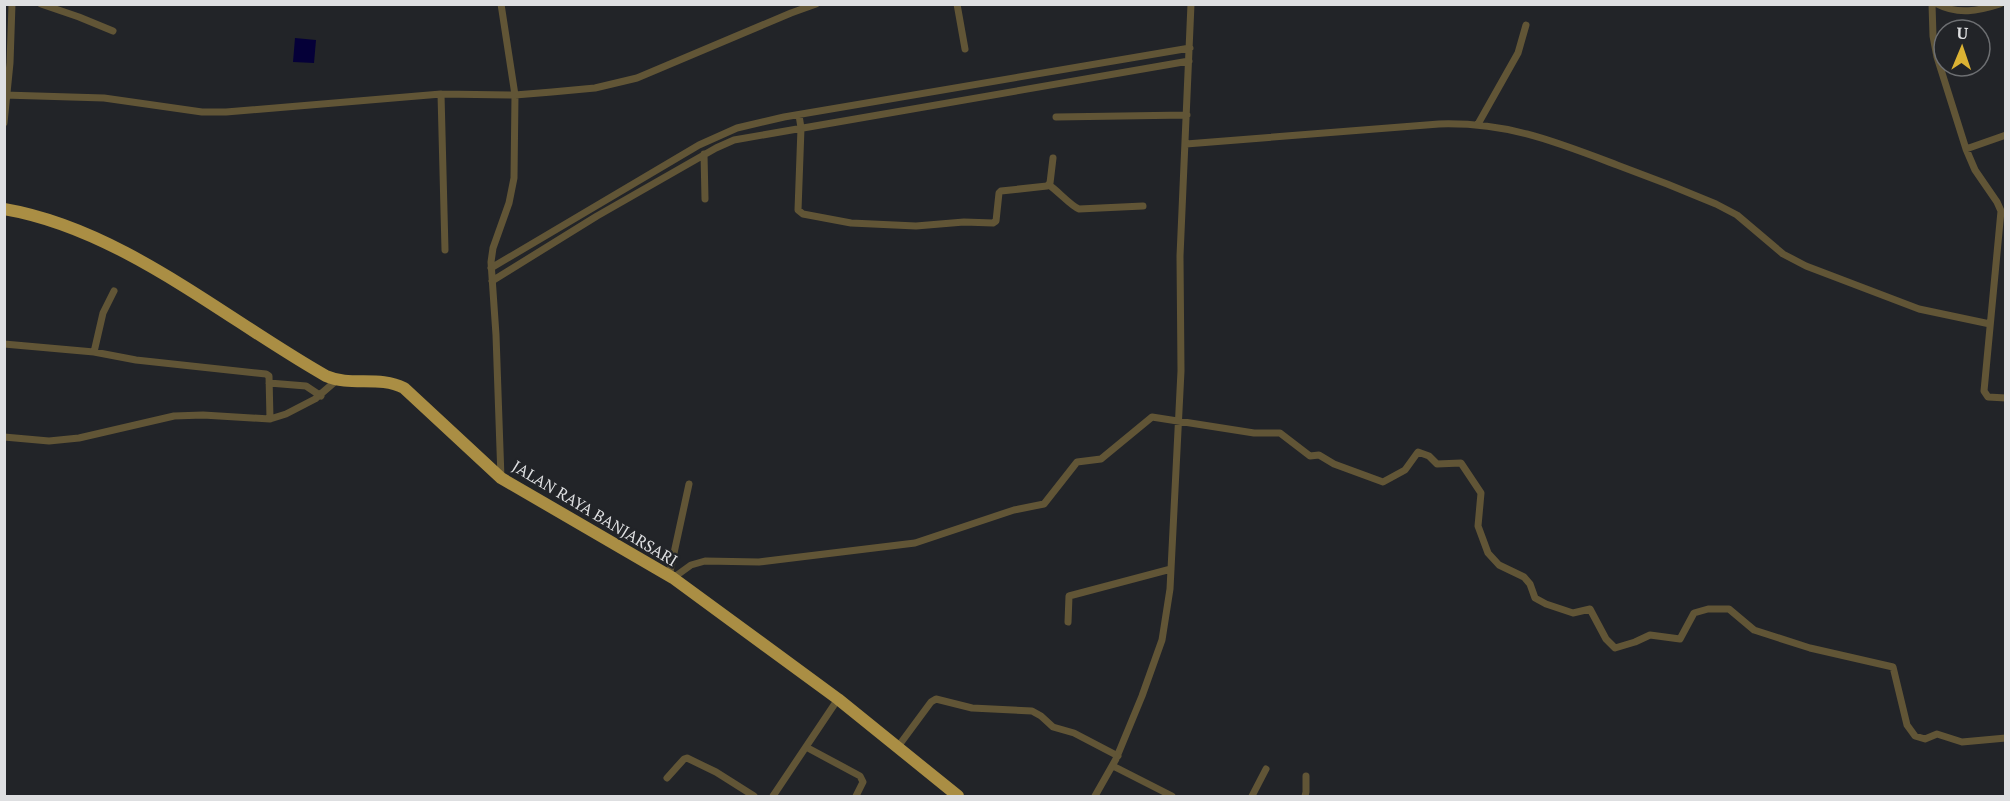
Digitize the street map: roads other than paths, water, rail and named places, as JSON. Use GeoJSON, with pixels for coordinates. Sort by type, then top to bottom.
{"type":"FeatureCollection","features":[{"type":"Feature","properties":{"kind":"highway","name":"JALAN RAYA BANJARSARI"},"geometry":{"type":"LineString","coordinates":[[4,209],[65,226],[142,261],[310,367],[337,380],[386,381],[404,388],[501,478],[671,577],[838,699],[958,796]]}},
{"type":"Feature","properties":{"kind":"street"},"geometry":{"type":"LineString","coordinates":[[4,123],[12,4]]}},
{"type":"Feature","properties":{"kind":"street"},"geometry":{"type":"LineString","coordinates":[[41,4],[113,31]]}},
{"type":"Feature","properties":{"kind":"street"},"geometry":{"type":"LineString","coordinates":[[501,4],[515,95],[513,185],[493,248],[492,274],[501,478]]}},
{"type":"Feature","properties":{"kind":"street"},"geometry":{"type":"LineString","coordinates":[[6,95],[104,98],[182,111],[226,112],[441,94],[515,95],[595,88],[637,78],[816,4]]}},
{"type":"Feature","properties":{"kind":"street"},"geometry":{"type":"LineString","coordinates":[[957,4],[965,49]]}},
{"type":"Feature","properties":{"kind":"street"},"geometry":{"type":"LineString","coordinates":[[1095,796],[1118,756],[1162,640],[1170,589],[1181,371],[1180,256],[1191,4]]}},
{"type":"Feature","properties":{"kind":"street"},"geometry":{"type":"LineString","coordinates":[[1932,4],[1933,36],[1937,57],[1966,149],[1980,178],[1997,202],[2003,221],[1984,391],[1988,397],[2006,399]]}},
{"type":"Feature","properties":{"kind":"street"},"geometry":{"type":"LineString","coordinates":[[1937,4],[1949,10],[1964,12],[1982,10],[2001,4]]}},
{"type":"Feature","properties":{"kind":"street"},"geometry":{"type":"LineString","coordinates":[[1478,124],[1518,54],[1526,25]]}},
{"type":"Feature","properties":{"kind":"street"},"geometry":{"type":"LineString","coordinates":[[492,274],[646,182],[704,154],[714,143],[734,140],[765,128],[800,120],[1083,73],[1190,48]]}},
{"type":"Feature","properties":{"kind":"street"},"geometry":{"type":"LineString","coordinates":[[492,274],[737,128],[765,128],[800,120],[1083,73],[1189,61]]}},
{"type":"Feature","properties":{"kind":"street"},"geometry":{"type":"LineString","coordinates":[[441,94],[445,250]]}},
{"type":"Feature","properties":{"kind":"street"},"geometry":{"type":"LineString","coordinates":[[1056,117],[1187,115]]}},
{"type":"Feature","properties":{"kind":"street"},"geometry":{"type":"LineString","coordinates":[[800,120],[797,207],[803,214],[851,223],[916,226],[964,222],[993,223],[997,218],[1001,191],[1048,185],[1065,196],[1072,206],[1078,209],[1143,206]]}},
{"type":"Feature","properties":{"kind":"street"},"geometry":{"type":"LineString","coordinates":[[1186,144],[1439,124],[1478,124],[1510,129],[1546,138],[1716,204],[1737,215],[1783,254],[1806,266],[1919,309],[1990,324]]}},
{"type":"Feature","properties":{"kind":"street"},"geometry":{"type":"LineString","coordinates":[[1966,149],[2006,135]]}},
{"type":"Feature","properties":{"kind":"street"},"geometry":{"type":"LineString","coordinates":[[704,154],[705,199]]}},
{"type":"Feature","properties":{"kind":"street"},"geometry":{"type":"LineString","coordinates":[[1048,185],[1053,158]]}},
{"type":"Feature","properties":{"kind":"street"},"geometry":{"type":"LineString","coordinates":[[94,352],[103,313],[114,291]]}},
{"type":"Feature","properties":{"kind":"street"},"geometry":{"type":"LineString","coordinates":[[4,344],[94,352],[136,360],[267,374],[270,419]]}},
{"type":"Feature","properties":{"kind":"street"},"geometry":{"type":"LineString","coordinates":[[269,380],[306,386],[321,396]]}},
{"type":"Feature","properties":{"kind":"street"},"geometry":{"type":"LineString","coordinates":[[4,437],[49,441],[79,438],[174,416],[203,415],[270,419],[302,407],[321,396],[337,380]]}},
{"type":"Feature","properties":{"kind":"street"},"geometry":{"type":"LineString","coordinates":[[671,577],[691,565],[705,561],[759,562],[915,543],[1014,510],[1044,504],[1077,462],[1101,459],[1152,417],[1178,420],[1254,433],[1280,433],[1310,456],[1319,455],[1334,464],[1383,483],[1405,470],[1418,452],[1429,456],[1437,464],[1461,463],[1481,493],[1478,526],[1488,553],[1499,565],[1524,577],[1535,598],[1545,604],[1573,613],[1590,609],[1606,639],[1615,648],[1650,635],[1680,639],[1694,613],[1708,609],[1729,609],[1754,630],[1810,648],[1893,667],[1907,725],[1916,736],[1925,739],[1937,734],[1962,742],[2006,738]]}},
{"type":"Feature","properties":{"kind":"street"},"geometry":{"type":"LineString","coordinates":[[671,577],[689,484]]}},
{"type":"Feature","properties":{"kind":"street"},"geometry":{"type":"LineString","coordinates":[[1068,622],[1069,596],[1171,569]]}},
{"type":"Feature","properties":{"kind":"street"},"geometry":{"type":"LineString","coordinates":[[773,796],[838,699]]}},
{"type":"Feature","properties":{"kind":"street"},"geometry":{"type":"LineString","coordinates":[[897,748],[931,702],[936,699],[972,708],[1037,713],[1053,728],[1074,733],[1118,756]]}},
{"type":"Feature","properties":{"kind":"street"},"geometry":{"type":"LineString","coordinates":[[806,747],[860,776],[863,782],[857,794]]}},
{"type":"Feature","properties":{"kind":"street"},"geometry":{"type":"LineString","coordinates":[[667,778],[687,758],[707,767],[754,796]]}},
{"type":"Feature","properties":{"kind":"street"},"geometry":{"type":"LineString","coordinates":[[1113,766],[1172,796]]}},
{"type":"Feature","properties":{"kind":"street"},"geometry":{"type":"LineString","coordinates":[[1252,796],[1266,769]]}},
{"type":"Feature","properties":{"kind":"street"},"geometry":{"type":"LineString","coordinates":[[1305,796],[1306,776]]}}]}
